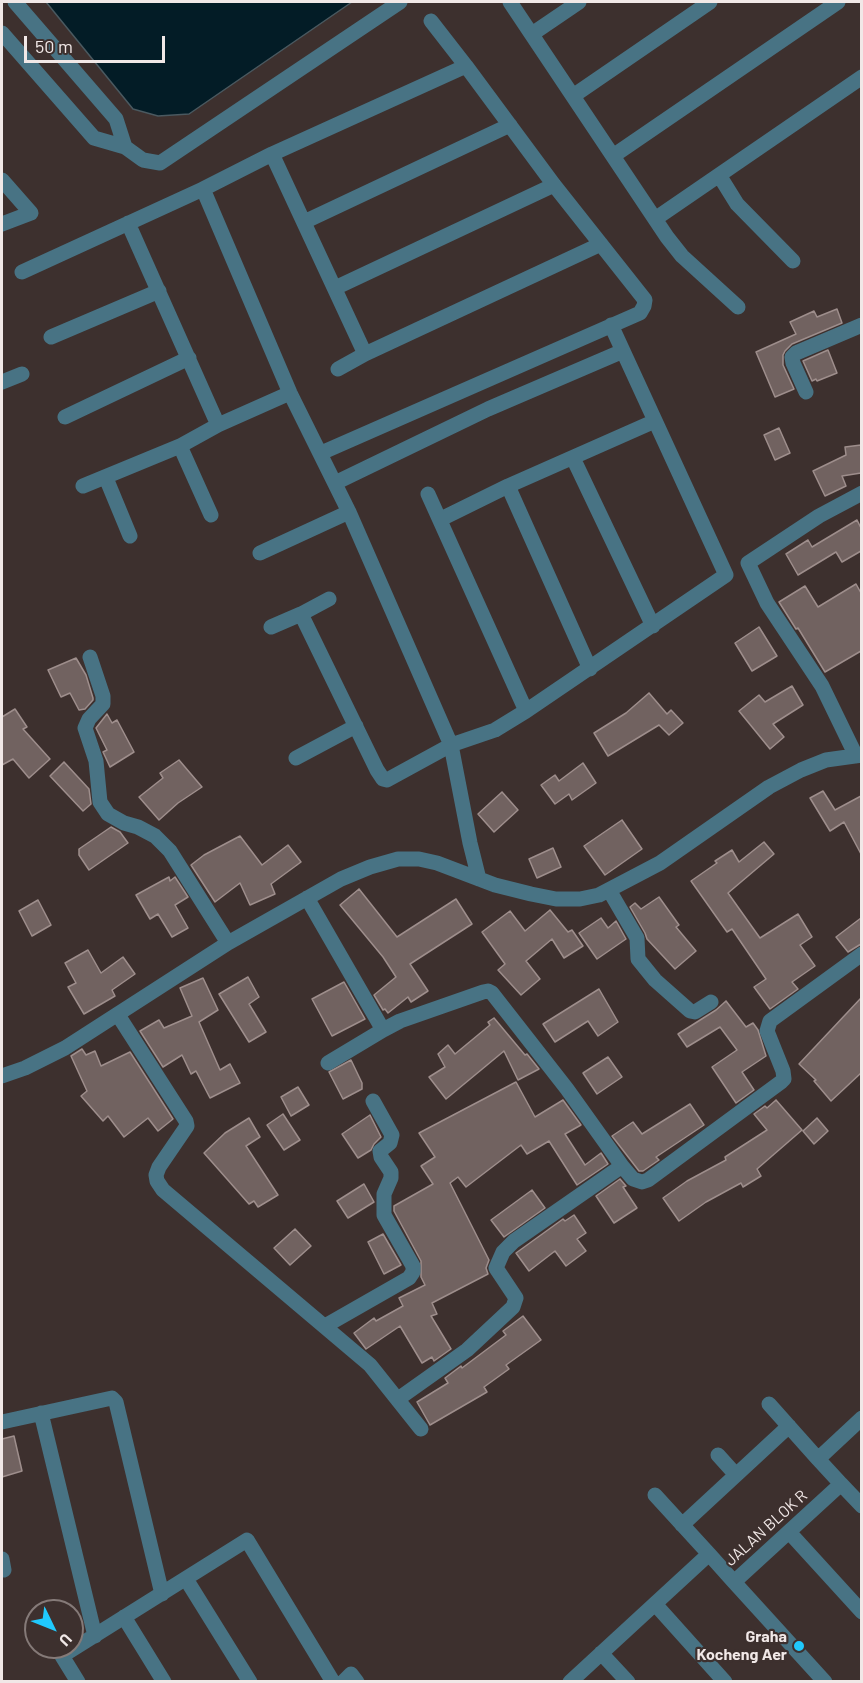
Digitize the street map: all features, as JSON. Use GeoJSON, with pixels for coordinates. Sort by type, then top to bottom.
{"type":"FeatureCollection","features":[{"type":"Feature","properties":{"kind":"street"},"geometry":{"type":"LineString","coordinates":[[15,2],[116,119],[125,147]]}},
{"type":"Feature","properties":{"kind":"street"},"geometry":{"type":"LineString","coordinates":[[2,33],[94,138],[125,147],[143,160],[160,163],[400,2]]}},
{"type":"Feature","properties":{"kind":"street"},"geometry":{"type":"LineString","coordinates":[[510,2],[682,256],[738,307]]}},
{"type":"Feature","properties":{"kind":"street"},"geometry":{"type":"LineString","coordinates":[[532,34],[579,2]]}},
{"type":"Feature","properties":{"kind":"street"},"geometry":{"type":"LineString","coordinates":[[573,96],[710,2]]}},
{"type":"Feature","properties":{"kind":"street"},"geometry":{"type":"LineString","coordinates":[[613,156],[838,2]]}},
{"type":"Feature","properties":{"kind":"street"},"geometry":{"type":"LineString","coordinates":[[321,453],[640,312],[645,300],[554,185],[431,21]]}},
{"type":"Feature","properties":{"kind":"street"},"geometry":{"type":"LineString","coordinates":[[22,272],[203,189],[272,154],[466,66]]}},
{"type":"Feature","properties":{"kind":"street"},"geometry":{"type":"LineString","coordinates":[[655,219],[861,77]]}},
{"type":"Feature","properties":{"kind":"street"},"geometry":{"type":"LineString","coordinates":[[303,222],[510,125]]}},
{"type":"Feature","properties":{"kind":"street"},"geometry":{"type":"LineString","coordinates":[[272,154],[365,354]]}},
{"type":"Feature","properties":{"kind":"street"},"geometry":{"type":"LineString","coordinates":[[719,175],[737,204],[793,261]]}},
{"type":"Feature","properties":{"kind":"street"},"geometry":{"type":"LineString","coordinates":[[2,182],[31,213],[2,224]]}},
{"type":"Feature","properties":{"kind":"street"},"geometry":{"type":"LineString","coordinates":[[334,288],[554,185]]}},
{"type":"Feature","properties":{"kind":"street"},"geometry":{"type":"LineString","coordinates":[[203,189],[290,393],[349,512],[452,746],[479,879]]}},
{"type":"Feature","properties":{"kind":"street"},"geometry":{"type":"LineString","coordinates":[[128,223],[218,424]]}},
{"type":"Feature","properties":{"kind":"street"},"geometry":{"type":"LineString","coordinates":[[338,369],[365,354],[601,244]]}},
{"type":"Feature","properties":{"kind":"street"},"geometry":{"type":"LineString","coordinates":[[51,337],[159,291]]}},
{"type":"Feature","properties":{"kind":"street"},"geometry":{"type":"LineString","coordinates":[[611,325],[726,575]]}},
{"type":"Feature","properties":{"kind":"street"},"geometry":{"type":"LineString","coordinates":[[806,392],[792,357],[796,353],[861,326]]}},
{"type":"Feature","properties":{"kind":"street"},"geometry":{"type":"LineString","coordinates":[[335,483],[488,409],[623,351]]}},
{"type":"Feature","properties":{"kind":"street"},"geometry":{"type":"LineString","coordinates":[[65,417],[189,358]]}},
{"type":"Feature","properties":{"kind":"street"},"geometry":{"type":"LineString","coordinates":[[2,382],[22,374]]}},
{"type":"Feature","properties":{"kind":"street"},"geometry":{"type":"LineString","coordinates":[[83,486],[180,446],[218,424],[290,393]]}},
{"type":"Feature","properties":{"kind":"street"},"geometry":{"type":"LineString","coordinates":[[441,519],[508,486],[655,421]]}},
{"type":"Feature","properties":{"kind":"street"},"geometry":{"type":"LineString","coordinates":[[180,446],[211,515]]}},
{"type":"Feature","properties":{"kind":"street"},"geometry":{"type":"LineString","coordinates":[[573,458],[653,626]]}},
{"type":"Feature","properties":{"kind":"street"},"geometry":{"type":"LineString","coordinates":[[106,478],[130,536]]}},
{"type":"Feature","properties":{"kind":"street"},"geometry":{"type":"LineString","coordinates":[[508,486],[590,669]]}},
{"type":"Feature","properties":{"kind":"street"},"geometry":{"type":"LineString","coordinates":[[301,614],[382,779],[387,780],[452,746],[495,730],[590,669],[726,575],[819,516],[861,493]]}},
{"type":"Feature","properties":{"kind":"street"},"geometry":{"type":"LineString","coordinates":[[429,494],[526,711]]}},
{"type":"Feature","properties":{"kind":"street"},"geometry":{"type":"LineString","coordinates":[[260,553],[349,512]]}},
{"type":"Feature","properties":{"kind":"street"},"geometry":{"type":"LineString","coordinates":[[2,1076],[25,1068],[65,1048],[228,943],[341,879],[370,867],[398,859],[419,859],[437,863],[479,879],[556,899],[580,899],[599,895],[660,863],[769,787],[793,774],[826,760],[859,755],[822,686],[767,603],[748,563]]}},
{"type":"Feature","properties":{"kind":"street"},"geometry":{"type":"LineString","coordinates":[[271,627],[329,599]]}},
{"type":"Feature","properties":{"kind":"street"},"geometry":{"type":"LineString","coordinates":[[90,657],[103,696],[103,704],[89,719],[86,728],[96,762],[100,802],[108,814],[155,836],[170,851],[228,943]]}},
{"type":"Feature","properties":{"kind":"street"},"geometry":{"type":"LineString","coordinates":[[296,758],[356,726]]}},
{"type":"Feature","properties":{"kind":"street"},"geometry":{"type":"LineString","coordinates":[[609,890],[637,938],[638,960],[655,980],[690,1011],[695,1011],[711,1002]]}},
{"type":"Feature","properties":{"kind":"street"},"geometry":{"type":"LineString","coordinates":[[307,898],[383,1030]]}},
{"type":"Feature","properties":{"kind":"street"},"geometry":{"type":"LineString","coordinates":[[328,1063],[400,1021],[488,991],[492,993],[560,1080],[622,1166],[638,1181],[648,1180],[782,1082],[783,1071],[766,1031],[770,1021],[861,954]]}},
{"type":"Feature","properties":{"kind":"street"},"geometry":{"type":"LineString","coordinates":[[118,1015],[186,1121],[187,1126],[156,1175],[157,1182],[163,1191],[370,1365],[421,1430]]}},
{"type":"Feature","properties":{"kind":"street"},"geometry":{"type":"LineString","coordinates":[[325,1326],[409,1278],[413,1272],[413,1266],[384,1215],[384,1194],[392,1178],[380,1151],[390,1143],[392,1135],[373,1101]]}},
{"type":"Feature","properties":{"kind":"street"},"geometry":{"type":"LineString","coordinates":[[398,1399],[467,1350],[513,1307],[516,1298],[496,1268],[503,1252],[514,1241],[622,1166]]}},
{"type":"Feature","properties":{"kind":"street"},"geometry":{"type":"LineString","coordinates":[[2,1422],[112,1398],[116,1402],[162,1594]]}},
{"type":"Feature","properties":{"kind":"street"},"geometry":{"type":"LineString","coordinates":[[769,1404],[861,1506]]}},
{"type":"Feature","properties":{"kind":"street"},"geometry":{"type":"LineString","coordinates":[[41,1413],[95,1636]]}},
{"type":"Feature","properties":{"kind":"street"},"geometry":{"type":"LineString","coordinates":[[818,1459],[861,1418]]}},
{"type":"Feature","properties":{"kind":"street"},"geometry":{"type":"LineString","coordinates":[[682,1525],[789,1426]]}},
{"type":"Feature","properties":{"kind":"street"},"geometry":{"type":"LineString","coordinates":[[718,1455],[736,1475]]}},
{"type":"Feature","properties":{"kind":"street","name":"JALAN BLOK R"},"geometry":{"type":"LineString","coordinates":[[570,1682],[709,1554],[734,1582],[841,1484]]}},
{"type":"Feature","properties":{"kind":"street"},"geometry":{"type":"LineString","coordinates":[[655,1495],[709,1554]]}},
{"type":"Feature","properties":{"kind":"street"},"geometry":{"type":"LineString","coordinates":[[789,1532],[861,1611]]}},
{"type":"Feature","properties":{"kind":"street"},"geometry":{"type":"LineString","coordinates":[[78,1682],[62,1656],[247,1540],[333,1682]]}},
{"type":"Feature","properties":{"kind":"street"},"geometry":{"type":"LineString","coordinates":[[186,1579],[250,1682]]}},
{"type":"Feature","properties":{"kind":"street"},"geometry":{"type":"LineString","coordinates":[[734,1582],[825,1682]]}},
{"type":"Feature","properties":{"kind":"street"},"geometry":{"type":"LineString","coordinates":[[655,1604],[725,1682]]}},
{"type":"Feature","properties":{"kind":"street"},"geometry":{"type":"LineString","coordinates":[[124,1617],[164,1682]]}},
{"type":"Feature","properties":{"kind":"street"},"geometry":{"type":"LineString","coordinates":[[601,1653],[628,1682]]}},
{"type":"Feature","properties":{"kind":"street"},"geometry":{"type":"LineString","coordinates":[[343,1682],[351,1674],[357,1682]]}},
{"type":"Feature","properties":{"kind":"water"},"geometry":{"type":"Polygon","coordinates":[[[46,2],[352,2],[189,114],[158,116],[133,109],[46,2]]]}},
{"type":"Feature","properties":{"kind":"building"},"geometry":{"type":"Polygon","coordinates":[[[837,309],[842,323],[792,344],[785,351],[783,365],[794,389],[775,397],[756,352],[796,334],[790,322],[814,311],[817,317],[837,309]]]}},
{"type":"Feature","properties":{"kind":"building"},"geometry":{"type":"Polygon","coordinates":[[[828,350],[837,373],[812,381],[803,361],[828,350]]]}},
{"type":"Feature","properties":{"kind":"building"},"geometry":{"type":"Polygon","coordinates":[[[779,428],[790,453],[775,460],[764,435],[779,428]]]}},
{"type":"Feature","properties":{"kind":"building"},"geometry":{"type":"Polygon","coordinates":[[[861,445],[861,473],[842,476],[846,486],[825,496],[813,471],[846,455],[845,447],[861,445]]]}},
{"type":"Feature","properties":{"kind":"building"},"geometry":{"type":"Polygon","coordinates":[[[857,520],[861,528],[861,551],[842,562],[836,552],[798,575],[786,554],[808,540],[812,547],[857,520]]]}},
{"type":"Feature","properties":{"kind":"building"},"geometry":{"type":"Polygon","coordinates":[[[856,584],[861,593],[861,651],[825,672],[779,602],[805,586],[818,607],[856,584]]]}},
{"type":"Feature","properties":{"kind":"building"},"geometry":{"type":"Polygon","coordinates":[[[759,627],[777,656],[752,671],[735,643],[759,627]]]}},
{"type":"Feature","properties":{"kind":"building"},"geometry":{"type":"Polygon","coordinates":[[[76,658],[86,675],[93,698],[85,709],[79,710],[70,693],[61,697],[48,670],[76,658]]]}},
{"type":"Feature","properties":{"kind":"building"},"geometry":{"type":"Polygon","coordinates":[[[792,686],[803,705],[773,724],[784,737],[770,749],[739,711],[759,695],[765,702],[792,686]]]}},
{"type":"Feature","properties":{"kind":"building"},"geometry":{"type":"Polygon","coordinates":[[[649,693],[667,714],[671,710],[683,723],[669,735],[659,725],[608,756],[594,733],[626,713],[649,693]]]}},
{"type":"Feature","properties":{"kind":"building"},"geometry":{"type":"Polygon","coordinates":[[[15,709],[27,727],[23,729],[50,759],[29,778],[13,759],[2,765],[2,717],[15,709]]]}},
{"type":"Feature","properties":{"kind":"building"},"geometry":{"type":"Polygon","coordinates":[[[107,714],[112,723],[117,720],[134,752],[110,767],[103,752],[107,750],[96,728],[107,714]]]}},
{"type":"Feature","properties":{"kind":"building"},"geometry":{"type":"Polygon","coordinates":[[[179,760],[202,787],[178,803],[159,820],[139,797],[163,778],[160,773],[179,760]]]}},
{"type":"Feature","properties":{"kind":"building"},"geometry":{"type":"Polygon","coordinates":[[[64,762],[89,789],[91,804],[83,811],[50,776],[64,762]]]}},
{"type":"Feature","properties":{"kind":"building"},"geometry":{"type":"Polygon","coordinates":[[[583,763],[596,783],[572,800],[569,794],[555,804],[541,785],[555,775],[559,781],[583,763]]]}},
{"type":"Feature","properties":{"kind":"building"},"geometry":{"type":"Polygon","coordinates":[[[823,791],[835,810],[861,796],[861,854],[844,822],[830,831],[810,798],[823,791]]]}},
{"type":"Feature","properties":{"kind":"building"},"geometry":{"type":"Polygon","coordinates":[[[502,792],[518,810],[494,832],[478,814],[502,792]]]}},
{"type":"Feature","properties":{"kind":"building"},"geometry":{"type":"Polygon","coordinates":[[[622,820],[642,849],[605,875],[584,846],[622,820]]]}},
{"type":"Feature","properties":{"kind":"building"},"geometry":{"type":"Polygon","coordinates":[[[111,827],[120,832],[128,843],[89,870],[79,855],[79,849],[111,827]]]}},
{"type":"Feature","properties":{"kind":"building"},"geometry":{"type":"Polygon","coordinates":[[[240,836],[262,865],[288,845],[301,862],[271,884],[275,894],[250,905],[240,883],[215,902],[191,865],[204,855],[240,836]]]}},
{"type":"Feature","properties":{"kind":"building"},"geometry":{"type":"Polygon","coordinates":[[[764,842],[774,854],[728,893],[760,938],[798,914],[812,937],[800,945],[815,966],[792,982],[798,989],[770,1009],[754,987],[766,979],[732,929],[727,932],[691,881],[732,850],[739,862],[764,842]]]}},
{"type":"Feature","properties":{"kind":"building"},"geometry":{"type":"Polygon","coordinates":[[[553,848],[561,867],[537,878],[529,859],[553,848]]]}},
{"type":"Feature","properties":{"kind":"building"},"geometry":{"type":"Polygon","coordinates":[[[169,877],[170,881],[175,877],[188,897],[175,905],[188,928],[172,937],[158,914],[150,919],[136,895],[169,877]]]}},
{"type":"Feature","properties":{"kind":"building"},"geometry":{"type":"Polygon","coordinates":[[[359,889],[397,937],[456,899],[472,924],[410,964],[428,991],[411,1002],[408,997],[388,1013],[385,1009],[383,1010],[374,995],[396,977],[383,957],[340,905],[359,889]]]}},
{"type":"Feature","properties":{"kind":"building"},"geometry":{"type":"Polygon","coordinates":[[[659,897],[679,925],[676,927],[696,951],[675,969],[647,939],[630,907],[635,903],[641,909],[659,897]]]}},
{"type":"Feature","properties":{"kind":"building"},"geometry":{"type":"Polygon","coordinates":[[[38,900],[51,925],[32,936],[19,911],[38,900]]]}},
{"type":"Feature","properties":{"kind":"building"},"geometry":{"type":"Polygon","coordinates":[[[550,910],[568,932],[572,930],[583,946],[564,958],[552,939],[526,961],[540,979],[521,995],[498,970],[505,964],[482,932],[510,911],[525,931],[550,910]]]}},
{"type":"Feature","properties":{"kind":"building"},"geometry":{"type":"Polygon","coordinates":[[[601,918],[608,928],[616,921],[626,939],[597,959],[579,933],[601,918]]]}},
{"type":"Feature","properties":{"kind":"building"},"geometry":{"type":"Polygon","coordinates":[[[861,918],[861,944],[848,952],[836,937],[861,918]]]}},
{"type":"Feature","properties":{"kind":"building"},"geometry":{"type":"Polygon","coordinates":[[[88,950],[101,973],[123,957],[135,974],[112,990],[115,996],[84,1014],[68,987],[76,983],[65,963],[88,950]]]}},
{"type":"Feature","properties":{"kind":"building"},"geometry":{"type":"Polygon","coordinates":[[[248,977],[259,997],[249,1004],[266,1032],[249,1042],[219,994],[248,977]]]}},
{"type":"Feature","properties":{"kind":"building"},"geometry":{"type":"Polygon","coordinates":[[[203,978],[218,1010],[199,1022],[220,1070],[230,1064],[240,1083],[210,1098],[196,1071],[191,1074],[182,1055],[163,1067],[140,1031],[159,1020],[164,1028],[192,1016],[180,988],[203,978]]]}},
{"type":"Feature","properties":{"kind":"building"},"geometry":{"type":"Polygon","coordinates":[[[344,982],[365,1019],[332,1036],[312,999],[344,982]]]}},
{"type":"Feature","properties":{"kind":"building"},"geometry":{"type":"Polygon","coordinates":[[[599,989],[618,1022],[598,1036],[588,1021],[555,1042],[543,1024],[599,989]]]}},
{"type":"Feature","properties":{"kind":"building"},"geometry":{"type":"Polygon","coordinates":[[[861,998],[861,1073],[831,1101],[814,1081],[816,1080],[799,1064],[861,998]]]}},
{"type":"Feature","properties":{"kind":"building"},"geometry":{"type":"Polygon","coordinates":[[[726,1001],[746,1027],[753,1023],[758,1030],[766,1056],[742,1072],[754,1090],[736,1103],[712,1067],[737,1050],[720,1027],[687,1047],[678,1034],[726,1001]]]}},
{"type":"Feature","properties":{"kind":"building"},"geometry":{"type":"Polygon","coordinates":[[[494,1018],[539,1069],[518,1080],[504,1051],[446,1099],[429,1077],[445,1067],[438,1054],[448,1045],[455,1054],[490,1025],[488,1022],[494,1018]]]}},
{"type":"Feature","properties":{"kind":"building"},"geometry":{"type":"Polygon","coordinates":[[[82,1049],[86,1055],[95,1051],[101,1066],[130,1052],[173,1119],[158,1131],[148,1118],[124,1137],[108,1116],[103,1121],[81,1096],[87,1091],[71,1056],[82,1049]]]}},
{"type":"Feature","properties":{"kind":"building"},"geometry":{"type":"Polygon","coordinates":[[[608,1057],[622,1077],[597,1094],[583,1073],[608,1057]]]}},
{"type":"Feature","properties":{"kind":"building"},"geometry":{"type":"Polygon","coordinates":[[[351,1060],[362,1083],[362,1089],[343,1099],[329,1072],[351,1060]]]}},
{"type":"Feature","properties":{"kind":"building"},"geometry":{"type":"Polygon","coordinates":[[[516,1082],[535,1117],[563,1100],[581,1125],[565,1134],[585,1165],[601,1153],[608,1164],[577,1185],[549,1141],[527,1154],[521,1145],[466,1187],[458,1177],[450,1183],[489,1260],[486,1268],[488,1274],[432,1303],[437,1314],[431,1316],[451,1349],[434,1361],[432,1357],[422,1363],[400,1326],[366,1349],[354,1333],[374,1318],[376,1321],[403,1306],[399,1298],[425,1285],[421,1277],[421,1261],[394,1211],[394,1206],[433,1184],[421,1166],[435,1157],[419,1133],[516,1082]]]}},
{"type":"Feature","properties":{"kind":"building"},"geometry":{"type":"Polygon","coordinates":[[[298,1087],[309,1105],[291,1116],[281,1097],[298,1087]]]}},
{"type":"Feature","properties":{"kind":"building"},"geometry":{"type":"Polygon","coordinates":[[[776,1100],[802,1130],[757,1169],[761,1176],[743,1187],[741,1183],[706,1202],[679,1221],[663,1198],[687,1181],[726,1160],[725,1157],[767,1130],[754,1114],[765,1106],[767,1108],[776,1100]]]}},
{"type":"Feature","properties":{"kind":"building"},"geometry":{"type":"Polygon","coordinates":[[[690,1104],[704,1125],[656,1157],[659,1160],[643,1171],[639,1171],[612,1136],[633,1122],[642,1134],[690,1104]]]}},
{"type":"Feature","properties":{"kind":"building"},"geometry":{"type":"Polygon","coordinates":[[[283,1114],[300,1140],[284,1150],[267,1125],[283,1114]]]}},
{"type":"Feature","properties":{"kind":"building"},"geometry":{"type":"Polygon","coordinates":[[[370,1115],[381,1137],[371,1150],[358,1158],[342,1134],[370,1115]]]}},
{"type":"Feature","properties":{"kind":"building"},"geometry":{"type":"Polygon","coordinates":[[[249,1118],[260,1137],[246,1146],[278,1195],[258,1207],[254,1201],[249,1204],[204,1153],[225,1133],[249,1118]]]}},
{"type":"Feature","properties":{"kind":"building"},"geometry":{"type":"Polygon","coordinates":[[[817,1118],[828,1131],[814,1144],[803,1131],[817,1118]]]}},
{"type":"Feature","properties":{"kind":"building"},"geometry":{"type":"Polygon","coordinates":[[[620,1179],[637,1208],[614,1223],[596,1196],[620,1179]]]}},
{"type":"Feature","properties":{"kind":"building"},"geometry":{"type":"Polygon","coordinates":[[[364,1184],[374,1202],[348,1218],[337,1201],[364,1184]]]}},
{"type":"Feature","properties":{"kind":"building"},"geometry":{"type":"Polygon","coordinates":[[[532,1190],[545,1208],[504,1237],[491,1220],[532,1190]]]}},
{"type":"Feature","properties":{"kind":"building"},"geometry":{"type":"Polygon","coordinates":[[[574,1215],[586,1233],[577,1239],[586,1251],[566,1266],[555,1251],[529,1271],[516,1253],[563,1219],[565,1221],[574,1215]]]}},
{"type":"Feature","properties":{"kind":"building"},"geometry":{"type":"Polygon","coordinates":[[[295,1229],[311,1246],[290,1265],[274,1248],[295,1229]]]}},
{"type":"Feature","properties":{"kind":"building"},"geometry":{"type":"Polygon","coordinates":[[[383,1234],[401,1265],[384,1274],[368,1242],[383,1234]]]}},
{"type":"Feature","properties":{"kind":"building"},"geometry":{"type":"Polygon","coordinates":[[[523,1316],[541,1340],[506,1365],[509,1369],[484,1387],[487,1392],[430,1425],[417,1402],[448,1383],[445,1378],[506,1335],[503,1331],[523,1316]]]}},
{"type":"Feature","properties":{"kind":"building"},"geometry":{"type":"Polygon","coordinates":[[[14,1436],[22,1471],[2,1477],[2,1439],[14,1436]]]}},
{"type":"Feature","properties":{"kind":"place","name":"Graha Kocheng Aer"},"geometry":{"type":"Point","coordinates":[799,1646]}}]}
